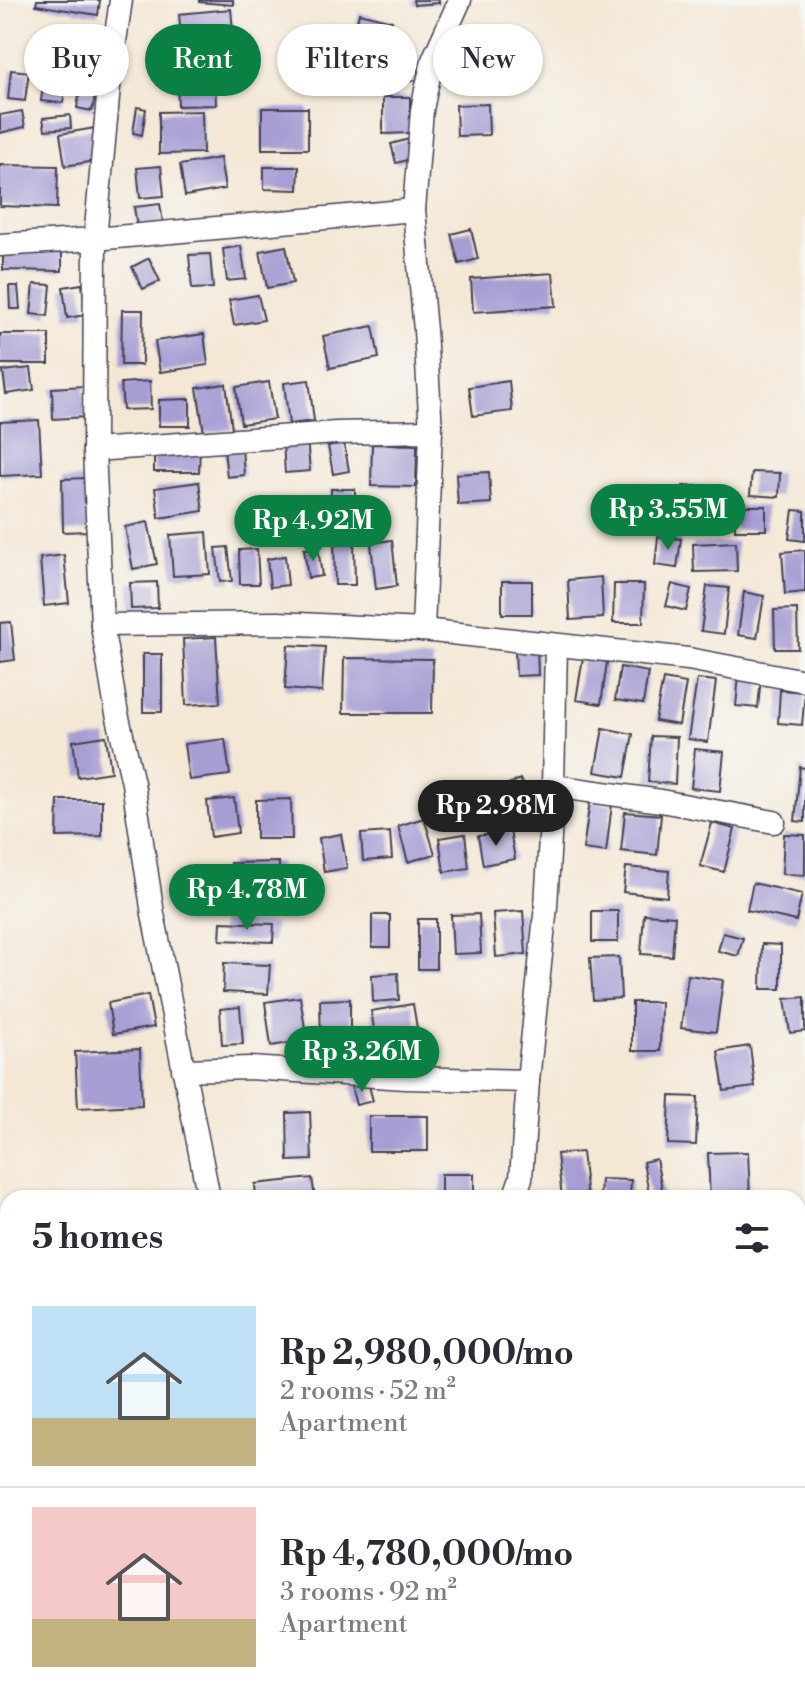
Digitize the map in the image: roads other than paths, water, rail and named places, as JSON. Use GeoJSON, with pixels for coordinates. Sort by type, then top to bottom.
{"type":"FeatureCollection","features":[{"type":"Feature","properties":{"kind":"street"},"geometry":{"type":"LineString","coordinates":[[121,0],[110,76],[95,239],[94,450],[102,625],[116,709],[133,783],[153,914],[207,1190]]}},
{"type":"Feature","properties":{"kind":"street"},"geometry":{"type":"LineString","coordinates":[[423,630],[431,431],[414,210],[426,90],[433,60],[460,0]]}},
{"type":"Feature","properties":{"kind":"street"},"geometry":{"type":"LineString","coordinates":[[0,245],[414,210]]}},
{"type":"Feature","properties":{"kind":"street"},"geometry":{"type":"LineString","coordinates":[[94,450],[336,433],[431,431]]}},
{"type":"Feature","properties":{"kind":"street"},"geometry":{"type":"LineString","coordinates":[[102,625],[278,623],[423,630],[688,659],[805,681]]}},
{"type":"Feature","properties":{"kind":"street"},"geometry":{"type":"LineString","coordinates":[[517,1190],[521,1178],[546,906],[556,646]]}},
{"type":"Feature","properties":{"kind":"street"},"geometry":{"type":"LineString","coordinates":[[553,786],[661,801],[774,822]]}},
{"type":"Feature","properties":{"kind":"street"},"geometry":{"type":"LineString","coordinates":[[183,1070],[250,1068],[406,1078],[528,1081]]}}]}
